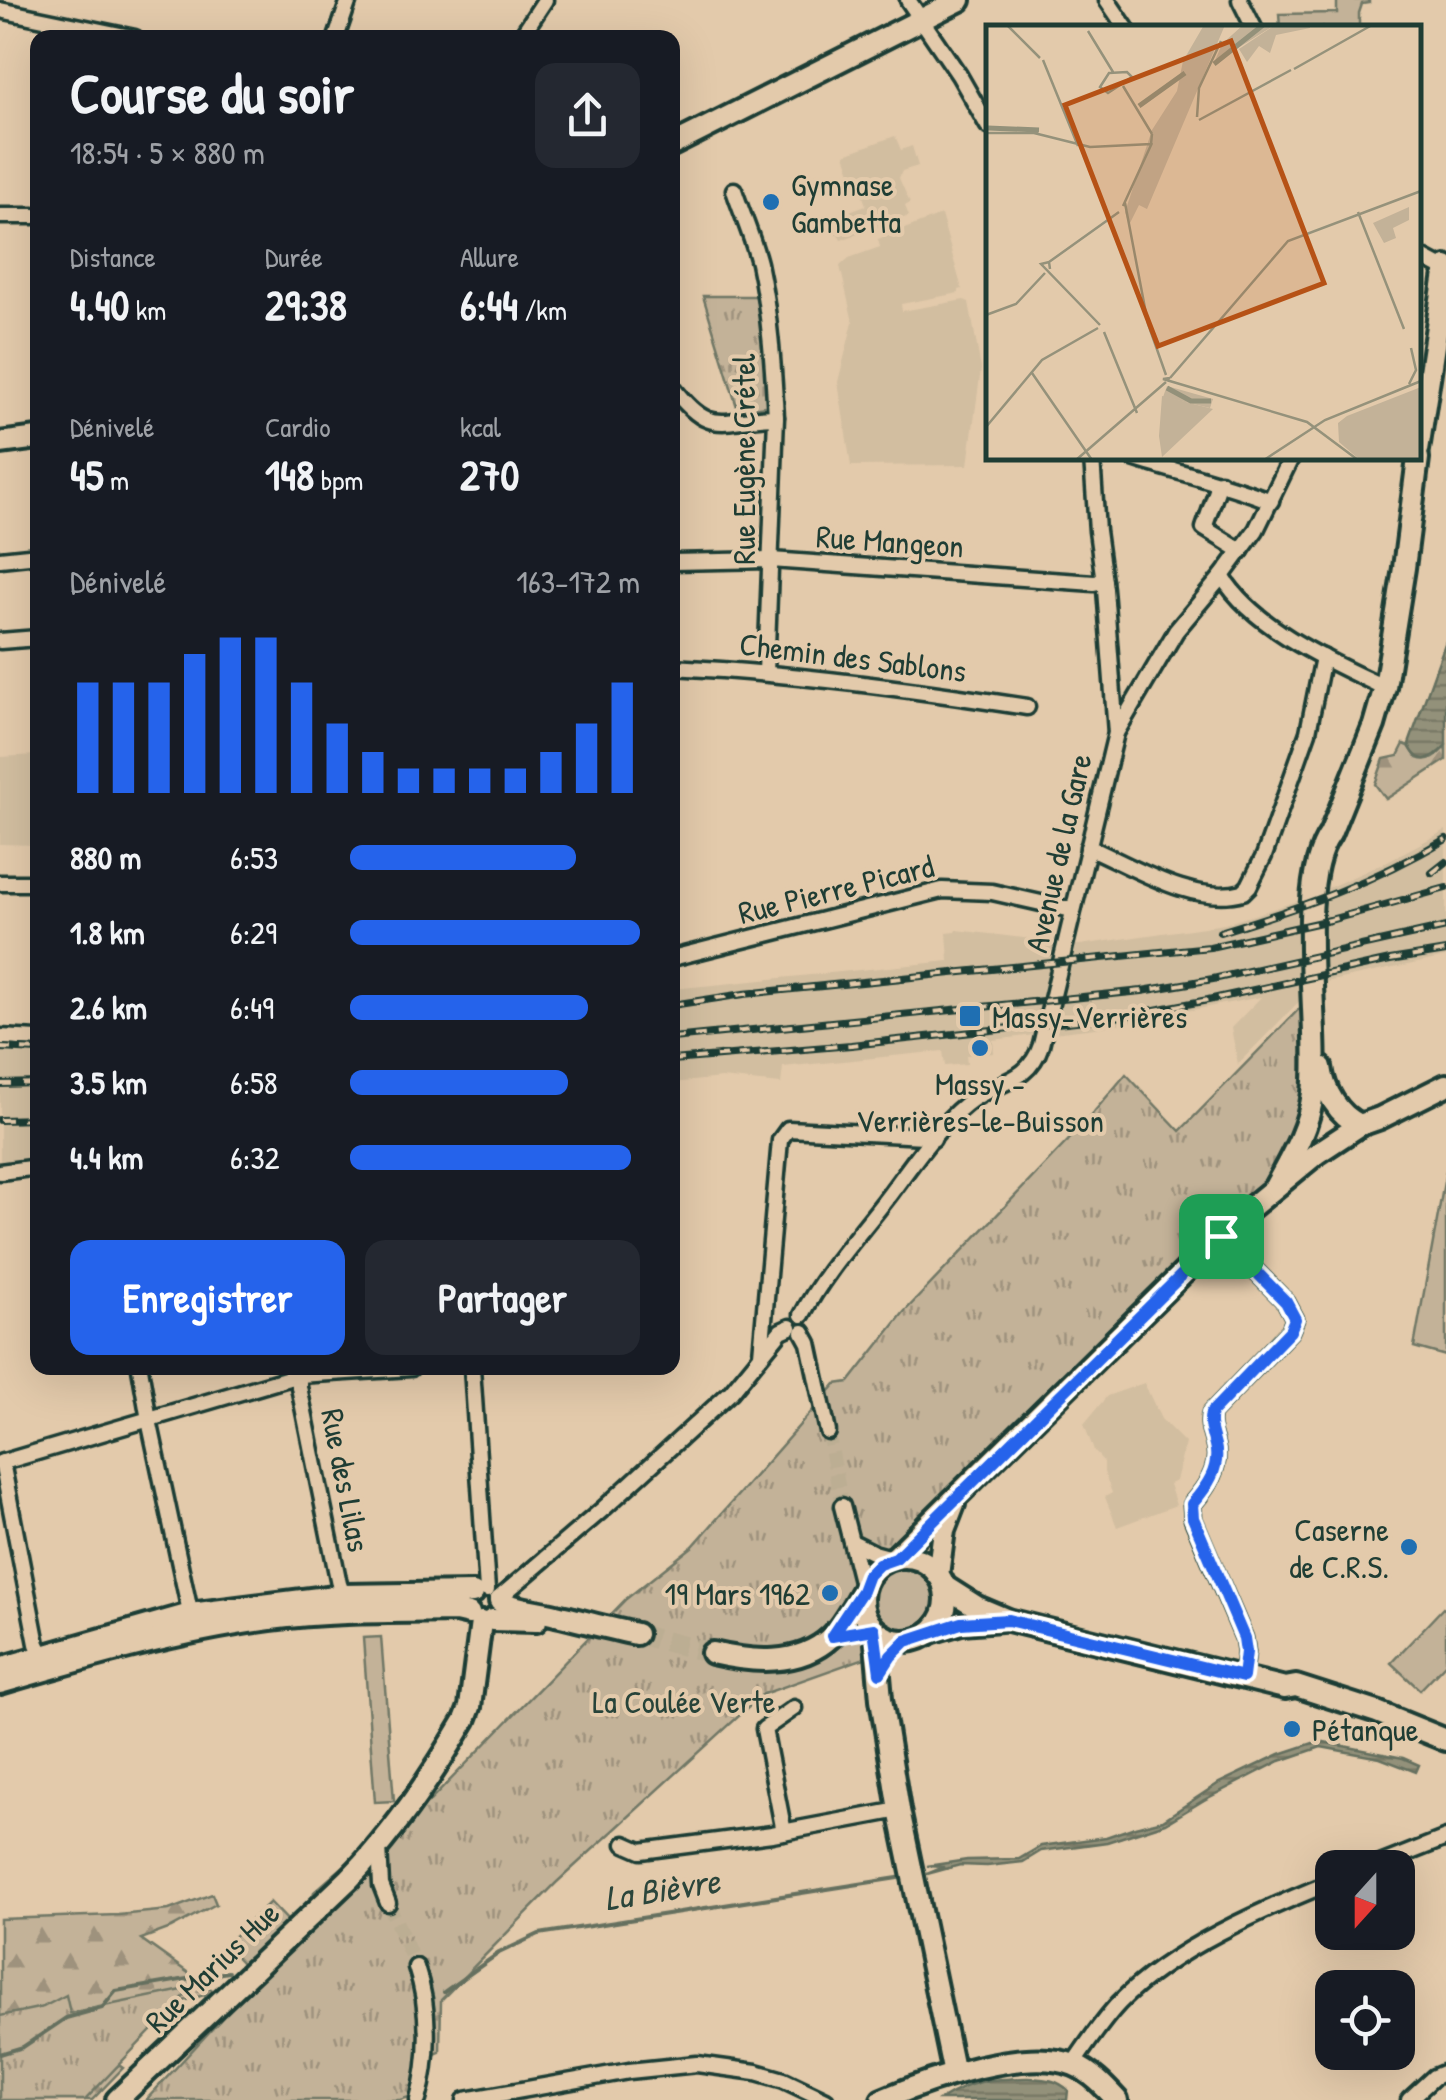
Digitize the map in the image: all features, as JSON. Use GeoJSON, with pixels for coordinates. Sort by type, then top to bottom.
{"type":"FeatureCollection","features":[{"type":"Feature","properties":{"kind":"main road"},"geometry":{"type":"LineString","coordinates":[[680,141],[960,0]]}},
{"type":"Feature","properties":{"kind":"main road"},"geometry":{"type":"LineString","coordinates":[[1421,434],[1446,269]]}},
{"type":"Feature","properties":{"kind":"main road"},"geometry":{"type":"LineString","coordinates":[[0,442],[30,439]]}},
{"type":"Feature","properties":{"kind":"main road"},"geometry":{"type":"LineString","coordinates":[[1353,1129],[1353,1123],[1330,1098],[1322,1078],[1319,903],[1330,834],[1374,725],[1385,687],[1417,460]]}},
{"type":"Feature","properties":{"kind":"main road"},"geometry":{"type":"LineString","coordinates":[[1276,1185],[1301,1138],[1313,1095],[1312,907],[1323,844],[1330,834]]}},
{"type":"Feature","properties":{"kind":"main road"},"geometry":{"type":"LineString","coordinates":[[894,1558],[1276,1185],[1353,1129],[1446,1085]]}},
{"type":"Feature","properties":{"kind":"main road"},"geometry":{"type":"LineString","coordinates":[[930,1632],[944,1611],[944,1530],[958,1496]]}},
{"type":"Feature","properties":{"kind":"main road"},"geometry":{"type":"LineString","coordinates":[[712,1653],[760,1661],[810,1650],[832,1636],[868,1575],[879,1564],[894,1558],[912,1558],[926,1564],[977,1607],[1008,1620],[1285,1688],[1298,1698],[1446,1752]]}},
{"type":"Feature","properties":{"kind":"main road"},"geometry":{"type":"LineString","coordinates":[[862,1590],[863,1612],[875,1630],[890,1639],[920,1638],[977,1620],[1008,1620]]}},
{"type":"Feature","properties":{"kind":"main road"},"geometry":{"type":"LineString","coordinates":[[0,1668],[193,1622],[343,1594],[486,1606],[636,1634]]}},
{"type":"Feature","properties":{"kind":"main road"},"geometry":{"type":"LineString","coordinates":[[0,1683],[193,1622],[350,1612],[456,1611],[486,1606]]}},
{"type":"Feature","properties":{"kind":"main road","name":"Rue Marius Hue"},"geometry":{"type":"LineString","coordinates":[[117,2100],[349,1878],[406,1811],[465,1720],[486,1606]]}},
{"type":"Feature","properties":{"kind":"main road"},"geometry":{"type":"LineString","coordinates":[[832,1636],[875,1630]]}},
{"type":"Feature","properties":{"kind":"main road"},"geometry":{"type":"LineString","coordinates":[[875,1630],[881,1700],[899,1810],[954,2074]]}},
{"type":"Feature","properties":{"kind":"main road"},"geometry":{"type":"LineString","coordinates":[[880,1673],[906,1641]]}},
{"type":"Feature","properties":{"kind":"main road"},"geometry":{"type":"LineString","coordinates":[[1285,1688],[1296,1686],[1340,1699],[1446,1740]]}},
{"type":"Feature","properties":{"kind":"main road"},"geometry":{"type":"LineString","coordinates":[[882,2100],[954,2074],[1029,2060],[1072,2064],[1117,2100]]}},
{"type":"Feature","properties":{"kind":"street"},"geometry":{"type":"LineString","coordinates":[[339,30],[350,0]]}},
{"type":"Feature","properties":{"kind":"street"},"geometry":{"type":"LineString","coordinates":[[525,30],[546,0]]}},
{"type":"Feature","properties":{"kind":"street"},"geometry":{"type":"LineString","coordinates":[[908,0],[986,122]]}},
{"type":"Feature","properties":{"kind":"street"},"geometry":{"type":"LineString","coordinates":[[1107,0],[1124,25]]}},
{"type":"Feature","properties":{"kind":"street"},"geometry":{"type":"LineString","coordinates":[[1240,0],[1252,25]]}},
{"type":"Feature","properties":{"kind":"street"},"geometry":{"type":"LineString","coordinates":[[0,10],[95,30]]}},
{"type":"Feature","properties":{"kind":"street","name":"Rue Eugène Crétel"},"geometry":{"type":"LineString","coordinates":[[734,190],[758,260],[770,330],[776,417],[766,672]]}},
{"type":"Feature","properties":{"kind":"street"},"geometry":{"type":"LineString","coordinates":[[0,216],[30,216]]}},
{"type":"Feature","properties":{"kind":"street"},"geometry":{"type":"LineString","coordinates":[[1421,256],[1446,269]]}},
{"type":"Feature","properties":{"kind":"street"},"geometry":{"type":"LineString","coordinates":[[680,397],[702,418],[718,423],[776,417]]}},
{"type":"Feature","properties":{"kind":"street"},"geometry":{"type":"LineString","coordinates":[[1092,460],[1116,734]]}},
{"type":"Feature","properties":{"kind":"street"},"geometry":{"type":"LineString","coordinates":[[1139,460],[1271,500]]}},
{"type":"Feature","properties":{"kind":"street"},"geometry":{"type":"LineString","coordinates":[[1116,734],[1176,631],[1256,530],[1291,460]]}},
{"type":"Feature","properties":{"kind":"street"},"geometry":{"type":"LineString","coordinates":[[1220,482],[1204,528],[1241,551]]}},
{"type":"Feature","properties":{"kind":"street"},"geometry":{"type":"LineString","coordinates":[[0,559],[30,556]]}},
{"type":"Feature","properties":{"kind":"street","name":"Rue Mangeon"},"geometry":{"type":"LineString","coordinates":[[680,562],[771,560],[1104,581]]}},
{"type":"Feature","properties":{"kind":"street"},"geometry":{"type":"LineString","coordinates":[[1222,576],[1236,596],[1286,636],[1377,684]]}},
{"type":"Feature","properties":{"kind":"street"},"geometry":{"type":"LineString","coordinates":[[0,641],[30,639]]}},
{"type":"Feature","properties":{"kind":"street"},"geometry":{"type":"LineString","coordinates":[[1088,847],[1176,886],[1206,894],[1243,892],[1264,856],[1308,732],[1323,658]]}},
{"type":"Feature","properties":{"kind":"street","name":"Chemin des Sablons"},"geometry":{"type":"LineString","coordinates":[[680,668],[766,672],[1027,706]]}},
{"type":"Feature","properties":{"kind":"street"},"geometry":{"type":"LineString","coordinates":[[1111,673],[1123,686],[1145,686]]}},
{"type":"Feature","properties":{"kind":"street","name":"Avenue de la Gare"},"geometry":{"type":"LineString","coordinates":[[933,1139],[966,1104],[1034,1064],[1116,734]]}},
{"type":"Feature","properties":{"kind":"street"},"geometry":{"type":"LineString","coordinates":[[0,882],[30,884]]}},
{"type":"Feature","properties":{"kind":"street","name":"Rue Pierre Picard"},"geometry":{"type":"LineString","coordinates":[[680,956],[942,890],[992,892],[1072,910]]}},
{"type":"Feature","properties":{"kind":"street"},"geometry":{"type":"LineString","coordinates":[[0,1036],[30,1038]]}},
{"type":"Feature","properties":{"kind":"street"},"geometry":{"type":"LineString","coordinates":[[486,1606],[731,1392],[780,1332],[807,1327],[802,1315],[822,1282],[933,1139],[788,1129],[780,1140],[761,1354]]}},
{"type":"Feature","properties":{"kind":"street"},"geometry":{"type":"LineString","coordinates":[[0,1172],[30,1167]]}},
{"type":"Feature","properties":{"kind":"street"},"geometry":{"type":"LineString","coordinates":[[1221,1236],[1286,1302],[1295,1319],[1290,1331],[1211,1413],[1209,1422],[1218,1452],[1216,1464],[1208,1484],[1192,1504],[1193,1518],[1244,1638],[1243,1677]]}},
{"type":"Feature","properties":{"kind":"street"},"geometry":{"type":"LineString","coordinates":[[796,1329],[809,1342],[828,1432]]}},
{"type":"Feature","properties":{"kind":"street"},"geometry":{"type":"LineString","coordinates":[[141,1375],[193,1622]]}},
{"type":"Feature","properties":{"kind":"street"},"geometry":{"type":"LineString","coordinates":[[43,1656],[37,1644],[1,1462],[299,1375]]}},
{"type":"Feature","properties":{"kind":"street","name":"Rue des Lilas"},"geometry":{"type":"LineString","coordinates":[[299,1375],[343,1594]]}},
{"type":"Feature","properties":{"kind":"street"},"geometry":{"type":"LineString","coordinates":[[472,1375],[486,1606]]}},
{"type":"Feature","properties":{"kind":"street"},"geometry":{"type":"LineString","coordinates":[[842,1506],[862,1590]]}},
{"type":"Feature","properties":{"kind":"street"},"geometry":{"type":"LineString","coordinates":[[852,1542],[874,1554],[894,1558]]}},
{"type":"Feature","properties":{"kind":"street"},"geometry":{"type":"LineString","coordinates":[[784,1832],[764,1728],[794,1708]]}},
{"type":"Feature","properties":{"kind":"street"},"geometry":{"type":"LineString","coordinates":[[624,1844],[641,1851],[784,1832],[899,1810]]}},
{"type":"Feature","properties":{"kind":"street"},"geometry":{"type":"LineString","coordinates":[[1415,1850],[1446,1838]]}},
{"type":"Feature","properties":{"kind":"street"},"geometry":{"type":"LineString","coordinates":[[349,1878],[361,1881],[385,1899],[378,1869],[379,1847]]}},
{"type":"Feature","properties":{"kind":"street"},"geometry":{"type":"LineString","coordinates":[[1072,2064],[1119,2003],[1172,1960],[1230,1927],[1315,1890]]}},
{"type":"Feature","properties":{"kind":"street"},"geometry":{"type":"LineString","coordinates":[[416,1967],[426,2012],[426,2047],[418,2100]]}},
{"type":"Feature","properties":{"kind":"street"},"geometry":{"type":"LineString","coordinates":[[465,2100],[629,2071],[697,2064],[756,2072],[826,2100]]}},
{"type":"Feature","properties":{"kind":"street"},"geometry":{"type":"LineString","coordinates":[[1408,2100],[1446,2072]]}},
{"type":"Feature","properties":{"kind":"shaded area"},"geometry":{"type":"Polygon","coordinates":[[[895,136],[901,150],[912,146],[918,166],[902,171],[899,178],[910,203],[905,206],[909,216],[841,240],[830,218],[866,205],[845,154],[895,136]]]}},
{"type":"Feature","properties":{"kind":"shaded area"},"geometry":{"type":"Polygon","coordinates":[[[941,215],[962,289],[959,293],[901,304],[902,311],[969,302],[981,369],[968,465],[851,466],[838,382],[853,322],[840,266],[849,258],[880,247],[878,239],[941,215]]]}},
{"type":"Feature","properties":{"kind":"shaded area"},"geometry":{"type":"Polygon","coordinates":[[[1446,641],[1446,745],[1431,757],[1421,759],[1409,744],[1446,641]]]}},
{"type":"Feature","properties":{"kind":"shaded area"},"geometry":{"type":"Polygon","coordinates":[[[30,755],[30,845],[0,844],[0,757],[30,755]]]}},
{"type":"Feature","properties":{"kind":"shaded area"},"geometry":{"type":"Polygon","coordinates":[[[1446,830],[1446,957],[1316,984],[1238,1064],[1231,1028],[1261,997],[1096,1028],[993,1040],[994,1053],[966,1055],[967,1064],[945,1066],[943,1051],[783,1067],[781,1084],[721,1078],[680,1082],[680,988],[949,961],[947,933],[957,930],[1080,945],[1225,924],[1301,900],[1446,830]]]}},
{"type":"Feature","properties":{"kind":"shaded area"},"geometry":{"type":"Polygon","coordinates":[[[0,1040],[30,1042],[30,1159],[0,1163],[0,1040]]]}},
{"type":"Feature","properties":{"kind":"shaded area"},"geometry":{"type":"Polygon","coordinates":[[[1144,1383],[1161,1419],[1185,1443],[1176,1481],[1169,1484],[1176,1505],[1117,1527],[1105,1497],[1112,1493],[1104,1462],[1094,1451],[1084,1424],[1107,1396],[1144,1383]]]}},
{"type":"Feature","properties":{"kind":"shaded area"},"geometry":{"type":"Polygon","coordinates":[[[1319,1741],[1403,1758],[1419,1765],[1416,1772],[1380,1758],[1321,1747],[1280,1761],[1166,1823],[1107,1842],[1041,1851],[1023,1862],[960,1865],[927,1874],[944,1867],[927,1866],[1019,1859],[1041,1846],[1106,1837],[1163,1820],[1219,1783],[1280,1754],[1319,1741]]]}},
{"type":"Feature","properties":{"kind":"shaded area"},"geometry":{"type":"Polygon","coordinates":[[[1029,2078],[1059,2084],[1068,2090],[1067,2100],[940,2100],[983,2082],[1029,2078]]]}},
{"type":"Feature","properties":{"kind":"green space"},"geometry":{"type":"Polygon","coordinates":[[[1337,0],[1369,0],[1362,4],[1359,25],[1280,25],[1279,14],[1337,13],[1337,0]]]}},
{"type":"Feature","properties":{"kind":"green space"},"geometry":{"type":"Polygon","coordinates":[[[703,296],[760,296],[772,405],[738,410],[703,296]]]}},
{"type":"Feature","properties":{"kind":"green space"},"geometry":{"type":"Polygon","coordinates":[[[1404,744],[1417,758],[1426,760],[1446,746],[1446,760],[1386,799],[1375,784],[1384,759],[1398,756],[1404,744]]]}},
{"type":"Feature","properties":{"kind":"green space","name":"La Coulée Verte"},"geometry":{"type":"Polygon","coordinates":[[[1308,1006],[1310,1055],[1301,1117],[1281,1166],[856,1588],[865,1658],[763,1694],[556,1883],[441,2000],[440,2052],[423,2059],[421,2093],[400,2100],[146,2100],[303,1931],[314,1892],[386,1829],[408,1798],[428,1803],[626,1599],[693,1546],[836,1384],[849,1382],[904,1312],[1082,1126],[1126,1074],[1180,1131],[1301,1007],[1308,1006]]]}},
{"type":"Feature","properties":{"kind":"green space"},"geometry":{"type":"Polygon","coordinates":[[[1446,1171],[1446,1356],[1414,1347],[1446,1171]]]}},
{"type":"Feature","properties":{"kind":"green space"},"geometry":{"type":"Polygon","coordinates":[[[904,1567],[927,1576],[936,1599],[927,1622],[904,1631],[881,1622],[872,1599],[881,1576],[904,1567]]]}},
{"type":"Feature","properties":{"kind":"green space"},"geometry":{"type":"Polygon","coordinates":[[[1443,1608],[1446,1663],[1420,1690],[1391,1663],[1443,1608]]]}},
{"type":"Feature","properties":{"kind":"green space"},"geometry":{"type":"Polygon","coordinates":[[[381,1637],[394,1801],[375,1802],[363,1638],[381,1637]]]}},
{"type":"Feature","properties":{"kind":"green space"},"geometry":{"type":"Polygon","coordinates":[[[212,1894],[216,1904],[141,1939],[215,1992],[71,2033],[123,2068],[92,2100],[0,2100],[0,1919],[169,1910],[212,1894]]]}},
{"type":"Feature","properties":{"kind":"green space"},"geometry":{"type":"Polygon","coordinates":[[[270,1902],[289,1922],[244,1965],[225,1945],[270,1902]]]}},
{"type":"Feature","properties":{"kind":"green space"},"geometry":{"type":"Polygon","coordinates":[[[192,1988],[85,2100],[0,2100],[0,2016],[43,2007],[66,1995],[70,2013],[192,1988]]]}},
{"type":"Feature","properties":{"kind":"waterway","name":"La Bièvre"},"geometry":{"type":"LineString","coordinates":[[444,1992],[499,1953],[539,1934],[904,1877]]}},
{"type":"Feature","properties":{"kind":"waterway","name":"La Bièvre"},"geometry":{"type":"LineString","coordinates":[[0,2054],[23,2047],[66,2018],[102,2008],[116,1991],[228,1972]]}},
{"type":"Feature","properties":{"kind":"tunnel"},"geometry":{"type":"LineString","coordinates":[[828,1432],[842,1506]]}},
{"type":"Feature","properties":{"kind":"tunnel"},"geometry":{"type":"LineString","coordinates":[[636,1634],[712,1653]]}},
{"type":"Feature","properties":{"kind":"tunnel"},"geometry":{"type":"LineString","coordinates":[[388,1903],[416,1967]]}},
{"type":"Feature","properties":{"kind":"railway"},"geometry":{"type":"LineString","coordinates":[[1220,932],[1336,893],[1446,839]]}},
{"type":"Feature","properties":{"kind":"railway"},"geometry":{"type":"LineString","coordinates":[[1432,873],[1446,862]]}},
{"type":"Feature","properties":{"kind":"railway"},"geometry":{"type":"LineString","coordinates":[[680,1004],[1210,947],[1446,888]]}},
{"type":"Feature","properties":{"kind":"railway"},"geometry":{"type":"LineString","coordinates":[[680,1037],[1142,991],[1446,927]]}},
{"type":"Feature","properties":{"kind":"railway"},"geometry":{"type":"LineString","coordinates":[[680,1059],[1123,1016],[1446,951]]}},
{"type":"Feature","properties":{"kind":"railway"},"geometry":{"type":"LineString","coordinates":[[0,1048],[30,1050]]}},
{"type":"Feature","properties":{"kind":"railway"},"geometry":{"type":"LineString","coordinates":[[0,1084],[30,1083]]}},
{"type":"Feature","properties":{"kind":"railway"},"geometry":{"type":"LineString","coordinates":[[0,1120],[30,1119]]}},
{"type":"Feature","properties":{"kind":"place","name":"Gymnase Gambetta"},"geometry":{"type":"Point","coordinates":[771,202]}},
{"type":"Feature","properties":{"kind":"place","name":"Massy-Verrières"},"geometry":{"type":"Point","coordinates":[970,1016]}},
{"type":"Feature","properties":{"kind":"place","name":"Massy - Verrières-le-Buisson"},"geometry":{"type":"Point","coordinates":[980,1048]}},
{"type":"Feature","properties":{"kind":"place","name":"Caserne de C.R.S."},"geometry":{"type":"Point","coordinates":[1409,1547]}},
{"type":"Feature","properties":{"kind":"place","name":"19 Mars 1962"},"geometry":{"type":"Point","coordinates":[830,1593]}},
{"type":"Feature","properties":{"kind":"place","name":"Pétanque"},"geometry":{"type":"Point","coordinates":[1292,1729]}},
{"type":"Feature","properties":{"kind":"route"},"geometry":{"type":"LineString","coordinates":[[1221,1236],[1286,1302],[1295,1319],[1290,1331],[1209,1416],[1218,1452],[1216,1464],[1191,1510],[1244,1638],[1243,1677],[1008,1620],[961,1623],[906,1641],[880,1673],[874,1629],[832,1636],[868,1575],[879,1564],[896,1558],[1221,1236]]}}]}
